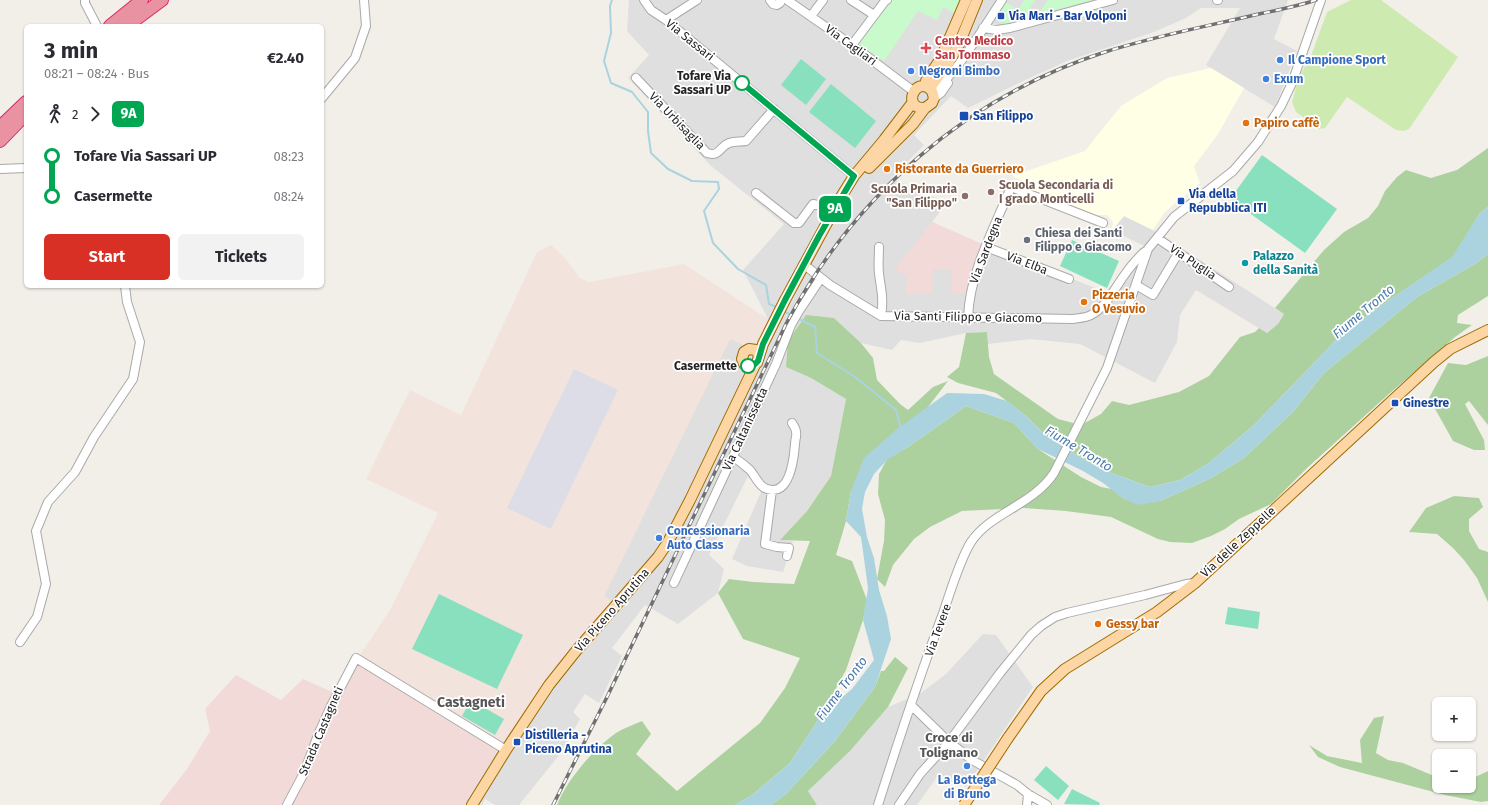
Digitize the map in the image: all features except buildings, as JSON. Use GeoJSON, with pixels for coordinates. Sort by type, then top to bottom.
{"type":"FeatureCollection","features":[{"type":"Feature","properties":{"kind":"highway"},"geometry":{"type":"LineString","coordinates":[[112,24],[142,0]]}},
{"type":"Feature","properties":{"kind":"highway"},"geometry":{"type":"LineString","coordinates":[[130,24],[162,0]]}},
{"type":"Feature","properties":{"kind":"highway"},"geometry":{"type":"LineString","coordinates":[[0,127],[24,104]]}},
{"type":"Feature","properties":{"kind":"highway"},"geometry":{"type":"LineString","coordinates":[[0,141],[24,116]]}},
{"type":"Feature","properties":{"kind":"main road"},"geometry":{"type":"LineString","coordinates":[[803,271],[859,179],[932,103],[930,91],[941,58],[966,0]]}},
{"type":"Feature","properties":{"kind":"main road"},"geometry":{"type":"LineString","coordinates":[[930,91],[959,44],[977,0]]}},
{"type":"Feature","properties":{"kind":"main road"},"geometry":{"type":"LineString","coordinates":[[926,108],[918,108],[913,102],[912,95],[913,91],[918,87],[930,91]]}},
{"type":"Feature","properties":{"kind":"main road"},"geometry":{"type":"LineString","coordinates":[[803,271],[854,176],[913,102]]}},
{"type":"Feature","properties":{"kind":"main road","name":"Via Piceno Aprutina"},"geometry":{"type":"LineString","coordinates":[[472,805],[540,697],[576,651],[658,557],[668,542],[690,500],[749,377],[756,356],[785,300],[803,271]]}},
{"type":"Feature","properties":{"kind":"main road","name":"Via delle Zeppelle"},"geometry":{"type":"LineString","coordinates":[[1195,583],[1434,362],[1450,349],[1488,330]]}},
{"type":"Feature","properties":{"kind":"main road"},"geometry":{"type":"LineString","coordinates":[[964,805],[1041,691],[1065,669],[1157,612],[1195,583]]}},
{"type":"Feature","properties":{"kind":"street"},"geometry":{"type":"LineString","coordinates":[[324,96],[356,58],[366,26],[364,0]]}},
{"type":"Feature","properties":{"kind":"street","name":"Via Sassari"},"geometry":{"type":"LineString","coordinates":[[644,0],[651,10],[666,20],[854,176]]}},
{"type":"Feature","properties":{"kind":"street"},"geometry":{"type":"LineString","coordinates":[[666,20],[697,0]]}},
{"type":"Feature","properties":{"kind":"street"},"geometry":{"type":"LineString","coordinates":[[770,0],[773,4],[777,5],[781,0]]}},
{"type":"Feature","properties":{"kind":"street","name":"Via Cagliari"},"geometry":{"type":"LineString","coordinates":[[787,0],[852,45],[913,91]]}},
{"type":"Feature","properties":{"kind":"street"},"geometry":{"type":"LineString","coordinates":[[811,16],[823,0]]}},
{"type":"Feature","properties":{"kind":"street"},"geometry":{"type":"LineString","coordinates":[[852,0],[874,16]]}},
{"type":"Feature","properties":{"kind":"street"},"geometry":{"type":"LineString","coordinates":[[852,45],[887,0]]}},
{"type":"Feature","properties":{"kind":"street"},"geometry":{"type":"LineString","coordinates":[[930,91],[939,87],[955,69],[1002,0]]}},
{"type":"Feature","properties":{"kind":"street"},"geometry":{"type":"LineString","coordinates":[[983,28],[997,30],[1010,28],[1113,0]]}},
{"type":"Feature","properties":{"kind":"street"},"geometry":{"type":"LineString","coordinates":[[1148,249],[1174,217],[1233,171],[1258,142],[1281,106],[1292,83],[1321,0]]}},
{"type":"Feature","properties":{"kind":"street"},"geometry":{"type":"LineString","coordinates":[[85,1],[96,24]]}},
{"type":"Feature","properties":{"kind":"street"},"geometry":{"type":"LineString","coordinates":[[959,44],[963,48],[969,49]]}},
{"type":"Feature","properties":{"kind":"street","name":"Via Urbisaglia"},"geometry":{"type":"LineString","coordinates":[[636,78],[707,153],[713,155],[726,144],[746,141],[774,109]]}},
{"type":"Feature","properties":{"kind":"street"},"geometry":{"type":"LineString","coordinates":[[0,169],[24,168]]}},
{"type":"Feature","properties":{"kind":"street","name":"Via Sardegna"},"geometry":{"type":"LineString","coordinates":[[968,317],[970,292],[975,274],[1011,187],[1103,223]]}},
{"type":"Feature","properties":{"kind":"street"},"geometry":{"type":"LineString","coordinates":[[756,193],[794,223],[799,223],[813,204],[835,209]]}},
{"type":"Feature","properties":{"kind":"street","name":"Via Puglia"},"geometry":{"type":"LineString","coordinates":[[1157,238],[1229,287]]}},
{"type":"Feature","properties":{"kind":"street"},"geometry":{"type":"LineString","coordinates":[[879,247],[879,274],[883,304],[881,316]]}},
{"type":"Feature","properties":{"kind":"street","name":"Via Elba"},"geometry":{"type":"LineString","coordinates":[[986,247],[1069,279]]}},
{"type":"Feature","properties":{"kind":"street","name":"Via Santi Filippo e Giacomo"},"geometry":{"type":"LineString","coordinates":[[803,271],[821,278],[881,316],[1073,319],[1084,318],[1092,314],[1104,304],[1143,252],[1148,249]]}},
{"type":"Feature","properties":{"kind":"street","name":"Via Tevere"},"geometry":{"type":"LineString","coordinates":[[878,805],[933,640],[971,542],[986,526],[1043,487],[1059,463],[1109,361],[1148,249]]}},
{"type":"Feature","properties":{"kind":"street"},"geometry":{"type":"LineString","coordinates":[[1124,276],[1133,276],[1136,283],[1153,295],[1179,252]]}},
{"type":"Feature","properties":{"kind":"street","name":"Via Caltanissetta"},"geometry":{"type":"LineString","coordinates":[[674,583],[776,364],[791,326],[821,278]]}},
{"type":"Feature","properties":{"kind":"street"},"geometry":{"type":"LineString","coordinates":[[20,642],[37,617],[46,584],[36,531],[48,502],[75,472],[94,437],[132,378],[140,342],[127,302],[125,288]]}},
{"type":"Feature","properties":{"kind":"street"},"geometry":{"type":"LineString","coordinates":[[733,457],[741,462],[764,488],[772,490],[779,488],[786,482],[793,461],[796,431],[792,423]]}},
{"type":"Feature","properties":{"kind":"street"},"geometry":{"type":"LineString","coordinates":[[772,490],[765,544],[777,548],[789,548],[787,556]]}},
{"type":"Feature","properties":{"kind":"street","name":"Via delle Zeppelle"},"geometry":{"type":"LineString","coordinates":[[899,805],[920,774],[949,742],[1000,673],[1031,635],[1041,626],[1055,617],[1067,613],[1195,583]]}},
{"type":"Feature","properties":{"kind":"street","name":"Strada Castagneti"},"geometry":{"type":"LineString","coordinates":[[287,805],[304,773],[318,735],[331,706],[356,658],[506,750]]}},
{"type":"Feature","properties":{"kind":"street"},"geometry":{"type":"LineString","coordinates":[[912,706],[949,742],[972,760],[1017,785],[1028,794],[1047,805]]}},
{"type":"Feature","properties":{"kind":"street"},"geometry":{"type":"LineString","coordinates":[[1027,805],[1028,794]]}},
{"type":"Feature","properties":{"kind":"shaded area"},"geometry":{"type":"Polygon","coordinates":[[[629,0],[1288,0],[1274,39],[1297,51],[1275,107],[1206,65],[1240,8],[1201,8],[1186,18],[1154,32],[1067,61],[968,108],[951,96],[914,135],[924,145],[891,178],[947,203],[932,222],[982,244],[1106,292],[1144,246],[1112,230],[1124,216],[1153,230],[1284,314],[1278,324],[1267,333],[1196,290],[1180,315],[1177,342],[1155,383],[1080,344],[1030,339],[988,344],[987,332],[966,333],[920,343],[901,340],[892,350],[861,343],[834,318],[786,367],[811,378],[846,399],[831,476],[807,511],[780,540],[793,541],[783,572],[747,566],[732,559],[761,492],[748,476],[709,555],[724,569],[718,593],[678,624],[645,605],[612,648],[622,656],[599,703],[585,694],[573,712],[580,719],[560,754],[519,805],[495,805],[485,799],[482,805],[464,805],[498,749],[503,744],[554,668],[612,602],[604,596],[730,338],[748,347],[768,319],[743,270],[784,224],[711,166],[628,78],[649,55],[627,31],[629,0]]]}},
{"type":"Feature","properties":{"kind":"shaded area"},"geometry":{"type":"Polygon","coordinates":[[[1211,68],[1244,88],[1218,134],[1194,166],[1200,183],[1164,213],[1153,230],[1124,216],[1112,230],[1113,222],[1107,215],[1097,215],[1094,217],[1025,188],[1023,181],[1012,176],[1085,151],[1121,106],[1167,78],[1211,68]]]}},
{"type":"Feature","properties":{"kind":"shaded area"},"geometry":{"type":"Polygon","coordinates":[[[932,222],[982,244],[972,270],[967,293],[951,293],[952,270],[933,269],[932,293],[906,293],[907,276],[895,269],[932,222]]]}},
{"type":"Feature","properties":{"kind":"shaded area"},"geometry":{"type":"Polygon","coordinates":[[[551,245],[566,259],[580,278],[589,282],[684,264],[768,319],[756,346],[748,347],[730,339],[604,596],[613,603],[554,668],[503,744],[360,655],[390,610],[438,513],[366,479],[410,390],[461,415],[537,252],[551,245]]]}},
{"type":"Feature","properties":{"kind":"shaded area"},"geometry":{"type":"Polygon","coordinates":[[[574,369],[618,390],[551,529],[507,508],[574,369]]]}},
{"type":"Feature","properties":{"kind":"shaded area"},"geometry":{"type":"Polygon","coordinates":[[[983,634],[996,635],[1033,687],[966,787],[937,777],[917,805],[817,805],[808,791],[850,751],[888,707],[921,693],[946,674],[983,634]]]}},
{"type":"Feature","properties":{"kind":"shaded area"},"geometry":{"type":"Polygon","coordinates":[[[357,664],[444,718],[498,749],[464,805],[159,805],[187,769],[210,731],[205,709],[236,675],[281,700],[303,679],[330,691],[357,664]]]}},
{"type":"Feature","properties":{"kind":"green space"},"geometry":{"type":"Polygon","coordinates":[[[960,0],[955,13],[943,7],[937,20],[918,11],[884,61],[857,43],[887,1],[960,0]]]}},
{"type":"Feature","properties":{"kind":"green space"},"geometry":{"type":"Polygon","coordinates":[[[1024,0],[1035,0],[1030,8],[1039,13],[1048,0],[1091,0],[1006,24],[999,22],[998,16],[1006,2],[1018,10],[1024,0]]]}},
{"type":"Feature","properties":{"kind":"green space"},"geometry":{"type":"Polygon","coordinates":[[[1351,0],[1381,0],[1458,57],[1409,129],[1404,131],[1396,130],[1347,97],[1325,128],[1319,129],[1296,112],[1292,102],[1299,77],[1311,56],[1327,12],[1351,0]]]}},
{"type":"Feature","properties":{"kind":"green space"},"geometry":{"type":"Polygon","coordinates":[[[801,59],[826,79],[806,105],[781,85],[801,59]]]}},
{"type":"Feature","properties":{"kind":"green space"},"geometry":{"type":"Polygon","coordinates":[[[831,84],[876,121],[855,148],[809,112],[831,84]]]}},
{"type":"Feature","properties":{"kind":"green space"},"geometry":{"type":"Polygon","coordinates":[[[1488,148],[1488,207],[1480,213],[1453,257],[1373,311],[1336,340],[1255,424],[1209,463],[1180,480],[1150,487],[1106,471],[1078,456],[1045,435],[1026,416],[996,393],[958,383],[947,377],[959,367],[966,333],[987,332],[989,357],[994,374],[1058,419],[1081,425],[1101,414],[1112,401],[1129,405],[1179,392],[1209,376],[1240,337],[1255,332],[1259,328],[1267,333],[1278,324],[1284,314],[1275,308],[1324,250],[1344,232],[1368,218],[1378,206],[1385,191],[1397,177],[1406,170],[1431,178],[1457,170],[1488,148]]]}},
{"type":"Feature","properties":{"kind":"green space"},"geometry":{"type":"Polygon","coordinates":[[[1262,155],[1337,209],[1305,253],[1230,199],[1262,155]]]}},
{"type":"Feature","properties":{"kind":"green space"},"geometry":{"type":"Polygon","coordinates":[[[1072,240],[1119,261],[1107,288],[1060,266],[1072,240]]]}},
{"type":"Feature","properties":{"kind":"green space"},"geometry":{"type":"Polygon","coordinates":[[[1488,254],[1488,296],[1458,315],[1457,323],[1472,325],[1455,337],[1390,393],[1307,468],[1271,504],[1239,519],[1225,529],[1192,543],[1170,542],[1158,539],[1111,517],[1066,511],[1024,508],[962,511],[930,527],[914,539],[893,565],[885,587],[877,579],[884,541],[885,520],[878,494],[879,474],[887,459],[908,447],[966,406],[1014,423],[1038,449],[1081,477],[1101,487],[1112,489],[1124,499],[1160,501],[1209,479],[1244,458],[1293,412],[1324,373],[1417,297],[1475,264],[1488,254]]]}},
{"type":"Feature","properties":{"kind":"green space"},"geometry":{"type":"Polygon","coordinates":[[[806,315],[834,318],[861,343],[873,358],[877,380],[900,404],[908,410],[933,387],[948,381],[928,407],[918,415],[851,491],[846,521],[836,555],[852,561],[867,600],[863,620],[846,670],[822,714],[790,763],[752,795],[735,805],[557,805],[574,775],[599,747],[616,733],[642,721],[651,734],[636,754],[677,791],[760,723],[785,688],[800,658],[743,639],[718,593],[729,579],[794,584],[810,541],[780,540],[807,511],[831,476],[846,399],[811,378],[786,367],[788,341],[806,315]]]}},
{"type":"Feature","properties":{"kind":"green space"},"geometry":{"type":"Polygon","coordinates":[[[1488,356],[1488,425],[1469,401],[1465,404],[1484,440],[1485,450],[1474,450],[1453,441],[1429,398],[1448,363],[1466,365],[1488,356]]]}},
{"type":"Feature","properties":{"kind":"green space"},"geometry":{"type":"Polygon","coordinates":[[[1454,496],[1479,498],[1483,507],[1469,519],[1469,531],[1479,549],[1488,552],[1488,602],[1477,578],[1453,548],[1437,534],[1409,532],[1426,508],[1454,496]]]}},
{"type":"Feature","properties":{"kind":"green space"},"geometry":{"type":"Polygon","coordinates":[[[439,594],[523,635],[497,689],[412,649],[439,594]]]}},
{"type":"Feature","properties":{"kind":"green space"},"geometry":{"type":"Polygon","coordinates":[[[1228,607],[1260,612],[1258,629],[1225,624],[1228,607]]]}},
{"type":"Feature","properties":{"kind":"green space"},"geometry":{"type":"Polygon","coordinates":[[[895,657],[908,668],[888,707],[850,751],[808,791],[817,805],[771,805],[786,794],[835,741],[875,687],[881,671],[884,671],[895,657]]]}},
{"type":"Feature","properties":{"kind":"green space"},"geometry":{"type":"Polygon","coordinates":[[[471,700],[504,719],[495,735],[462,716],[471,700]]]}},
{"type":"Feature","properties":{"kind":"green space"},"geometry":{"type":"Polygon","coordinates":[[[1384,716],[1376,753],[1388,760],[1403,763],[1432,775],[1432,792],[1340,767],[1318,757],[1309,745],[1327,756],[1362,763],[1360,740],[1374,718],[1384,716]]]}},
{"type":"Feature","properties":{"kind":"green space"},"geometry":{"type":"Polygon","coordinates":[[[1046,766],[1069,786],[1058,800],[1034,780],[1046,766]]]}},
{"type":"Feature","properties":{"kind":"green space"},"geometry":{"type":"Polygon","coordinates":[[[1488,771],[1488,801],[1481,802],[1438,793],[1476,793],[1476,777],[1488,771]]]}},
{"type":"Feature","properties":{"kind":"green space"},"geometry":{"type":"Polygon","coordinates":[[[1072,789],[1100,803],[1099,805],[1064,804],[1072,789]]]}},
{"type":"Feature","properties":{"kind":"water"},"geometry":{"type":"Polygon","coordinates":[[[1488,207],[1488,254],[1475,264],[1417,297],[1324,373],[1293,412],[1244,458],[1209,479],[1160,501],[1138,505],[1124,499],[1103,483],[1083,471],[1038,449],[1014,423],[966,406],[908,447],[888,459],[874,474],[865,492],[862,509],[867,537],[874,558],[879,590],[887,616],[891,639],[875,687],[835,741],[786,794],[771,805],[735,805],[752,795],[790,763],[822,714],[852,689],[874,660],[863,620],[868,588],[861,537],[846,521],[851,491],[864,458],[896,430],[947,393],[984,394],[1007,401],[1026,416],[1045,435],[1078,456],[1106,471],[1150,487],[1180,480],[1209,463],[1255,424],[1336,340],[1373,311],[1452,257],[1480,213],[1488,207]]]}},
{"type":"Feature","properties":{"kind":"waterway"},"geometry":{"type":"LineString","coordinates":[[612,0],[610,6],[611,33],[604,61],[611,83],[632,92],[648,112],[648,131],[651,153],[668,169],[692,181],[718,182],[719,189],[704,211],[713,243],[738,269],[766,285],[769,304],[777,307]]}},
{"type":"Feature","properties":{"kind":"waterway"},"geometry":{"type":"LineString","coordinates":[[782,310],[793,316]]}},
{"type":"Feature","properties":{"kind":"waterway"},"geometry":{"type":"LineString","coordinates":[[797,318],[815,327],[817,353],[855,377],[896,410],[901,429]]}},
{"type":"Feature","properties":{"kind":"railway"},"geometry":{"type":"LineString","coordinates":[[553,805],[608,695],[786,324],[814,277],[845,234],[880,194],[919,157],[961,124],[1006,95],[1054,71],[1105,52],[1143,41],[1288,8],[1316,0]]}},
{"type":"Feature","properties":{"kind":"bus line","name":"9A"},"geometry":{"type":"LineString","coordinates":[[742,83],[854,176],[819,236],[785,300],[763,344],[758,361],[753,366],[748,366]]}},
{"type":"Feature","properties":{"kind":"place","name":"Via Mari - Bar Volponi"},"geometry":{"type":"Point","coordinates":[1001,16]}},
{"type":"Feature","properties":{"kind":"place","name":"Centro Medico San Tommaso"},"geometry":{"type":"Point","coordinates":[926,48]}},
{"type":"Feature","properties":{"kind":"place","name":"Il Campione Sport"},"geometry":{"type":"Point","coordinates":[1280,60]}},
{"type":"Feature","properties":{"kind":"place","name":"Negroni Bimbo"},"geometry":{"type":"Point","coordinates":[911,71]}},
{"type":"Feature","properties":{"kind":"place","name":"Exum"},"geometry":{"type":"Point","coordinates":[1266,79]}},
{"type":"Feature","properties":{"kind":"place","name":"Tofare Via Sassari UP"},"geometry":{"type":"Point","coordinates":[742,83]}},
{"type":"Feature","properties":{"kind":"place","name":"San Filippo"},"geometry":{"type":"Point","coordinates":[964,116]}},
{"type":"Feature","properties":{"kind":"place","name":"Papiro caffè"},"geometry":{"type":"Point","coordinates":[1246,123]}},
{"type":"Feature","properties":{"kind":"place","name":"Ristorante da Guerriero"},"geometry":{"type":"Point","coordinates":[887,169]}},
{"type":"Feature","properties":{"kind":"place","name":"Scuola Secondaria di I grado Monticelli"},"geometry":{"type":"Point","coordinates":[991,192]}},
{"type":"Feature","properties":{"kind":"place","name":"Scuola Primaria \"San Filippo\""},"geometry":{"type":"Point","coordinates":[965,196]}},
{"type":"Feature","properties":{"kind":"place","name":"Via della Repubblica ITI"},"geometry":{"type":"Point","coordinates":[1181,201]}},
{"type":"Feature","properties":{"kind":"place","name":"Chiesa dei Santi Filippo e Giacomo"},"geometry":{"type":"Point","coordinates":[1027,240]}},
{"type":"Feature","properties":{"kind":"place","name":"Palazzo della Sanità"},"geometry":{"type":"Point","coordinates":[1245,263]}},
{"type":"Feature","properties":{"kind":"place","name":"Pizzeria O Vesuvio"},"geometry":{"type":"Point","coordinates":[1084,302]}},
{"type":"Feature","properties":{"kind":"place","name":"Casermette"},"geometry":{"type":"Point","coordinates":[748,366]}},
{"type":"Feature","properties":{"kind":"place","name":"Ginestre"},"geometry":{"type":"Point","coordinates":[1395,403]}},
{"type":"Feature","properties":{"kind":"place","name":"Concessionaria Auto Class"},"geometry":{"type":"Point","coordinates":[659,538]}},
{"type":"Feature","properties":{"kind":"place","name":"Gessy bar"},"geometry":{"type":"Point","coordinates":[1098,624]}},
{"type":"Feature","properties":{"kind":"place","name":"Distilleria - Piceno Aprutina"},"geometry":{"type":"Point","coordinates":[517,742]}},
{"type":"Feature","properties":{"kind":"place","name":"La Bottega di Bruno"},"geometry":{"type":"Point","coordinates":[967,766]}},
{"type":"Feature","properties":{"kind":"district","name":"Castagneti"},"geometry":{"type":"Point","coordinates":[471,702]}},
{"type":"Feature","properties":{"kind":"district","name":"Croce di Tolignano"},"geometry":{"type":"Point","coordinates":[949,744]}},
{"type":"Feature","properties":{"kind":"water label","name":"Fiume Tronto"},"geometry":{"type":"Point","coordinates":[1363,311]}},
{"type":"Feature","properties":{"kind":"water label","name":"Fiume Tronto"},"geometry":{"type":"Point","coordinates":[1079,448]}},
{"type":"Feature","properties":{"kind":"water label","name":"Fiume Tronto"},"geometry":{"type":"Point","coordinates":[841,688]}}]}
